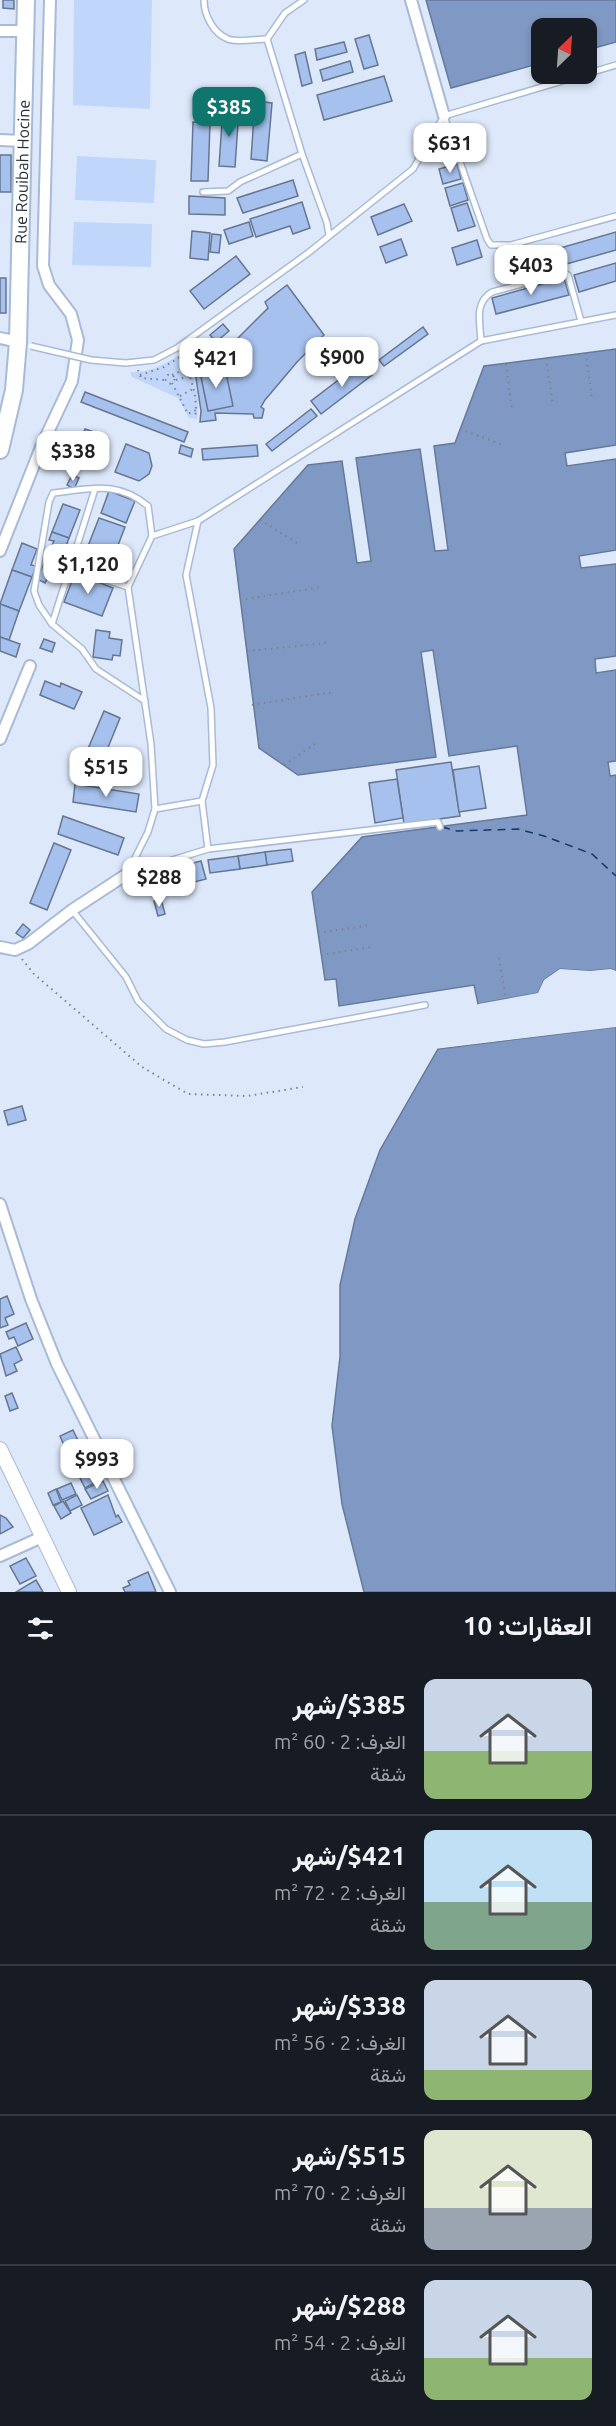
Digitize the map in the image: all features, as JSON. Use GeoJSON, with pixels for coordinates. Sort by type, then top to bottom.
{"type":"FeatureCollection","features":[{"type":"Feature","properties":{"kind":"main road","name":"Rue Rouibah Hocine"},"geometry":{"type":"LineString","coordinates":[[0,450],[25,344],[23,141],[26,0]]}},
{"type":"Feature","properties":{"kind":"main road"},"geometry":{"type":"LineString","coordinates":[[0,1449],[69,1592]]}},
{"type":"Feature","properties":{"kind":"street"},"geometry":{"type":"LineString","coordinates":[[0,551],[41,447],[72,381],[78,340],[71,314],[49,285],[43,266],[50,0]]}},
{"type":"Feature","properties":{"kind":"street"},"geometry":{"type":"LineString","coordinates":[[411,0],[444,116]]}},
{"type":"Feature","properties":{"kind":"street"},"geometry":{"type":"LineString","coordinates":[[0,31],[25,31]]}},
{"type":"Feature","properties":{"kind":"street"},"geometry":{"type":"LineString","coordinates":[[0,140],[23,141]]}},
{"type":"Feature","properties":{"kind":"street"},"geometry":{"type":"LineString","coordinates":[[0,338],[25,344]]}},
{"type":"Feature","properties":{"kind":"street"},"geometry":{"type":"LineString","coordinates":[[0,739],[30,666]]}},
{"type":"Feature","properties":{"kind":"street"},"geometry":{"type":"LineString","coordinates":[[0,947],[15,950],[28,944],[72,910],[127,874]]}},
{"type":"Feature","properties":{"kind":"street"},"geometry":{"type":"LineString","coordinates":[[0,1204],[31,1299],[57,1364],[170,1592]]}},
{"type":"Feature","properties":{"kind":"street"},"geometry":{"type":"LineString","coordinates":[[0,1556],[42,1536]]}},
{"type":"Feature","properties":{"kind":"lane"},"geometry":{"type":"LineString","coordinates":[[204,0],[204,11],[215,30],[229,39],[267,39]]}},
{"type":"Feature","properties":{"kind":"lane"},"geometry":{"type":"LineString","coordinates":[[267,39],[285,13],[304,0]]}},
{"type":"Feature","properties":{"kind":"lane"},"geometry":{"type":"LineString","coordinates":[[267,39],[302,154],[327,224],[328,235]]}},
{"type":"Feature","properties":{"kind":"lane"},"geometry":{"type":"LineString","coordinates":[[25,344],[91,360],[136,363],[154,360],[179,347],[308,253],[413,169],[444,116],[616,65]]}},
{"type":"Feature","properties":{"kind":"lane"},"geometry":{"type":"LineString","coordinates":[[444,116],[491,245],[511,246],[616,216]]}},
{"type":"Feature","properties":{"kind":"lane"},"geometry":{"type":"LineString","coordinates":[[203,192],[228,191],[240,182],[302,154]]}},
{"type":"Feature","properties":{"kind":"lane"},"geometry":{"type":"LineString","coordinates":[[481,341],[479,306],[484,297],[492,292],[564,273],[568,275],[581,321]]}},
{"type":"Feature","properties":{"kind":"lane"},"geometry":{"type":"LineString","coordinates":[[152,536],[198,521],[481,341],[616,315]]}},
{"type":"Feature","properties":{"kind":"lane"},"geometry":{"type":"LineString","coordinates":[[127,874],[148,832],[155,809],[145,702],[128,587],[152,536],[147,506],[135,496],[109,487],[53,493],[49,501],[34,591],[39,605],[52,624],[82,649],[96,669],[145,702]]}},
{"type":"Feature","properties":{"kind":"lane"},"geometry":{"type":"LineString","coordinates":[[52,624],[95,489]]}},
{"type":"Feature","properties":{"kind":"lane"},"geometry":{"type":"LineString","coordinates":[[198,521],[186,575],[211,708],[213,765],[202,801],[208,849]]}},
{"type":"Feature","properties":{"kind":"lane"},"geometry":{"type":"LineString","coordinates":[[70,568],[128,587]]}},
{"type":"Feature","properties":{"kind":"lane"},"geometry":{"type":"LineString","coordinates":[[155,809],[202,801]]}},
{"type":"Feature","properties":{"kind":"lane"},"geometry":{"type":"LineString","coordinates":[[127,874],[208,849],[438,822],[440,827]]}},
{"type":"Feature","properties":{"kind":"lane"},"geometry":{"type":"LineString","coordinates":[[72,910],[126,977],[138,1001],[166,1029],[187,1040],[204,1044],[225,1042],[425,1005]]}},
{"type":"Feature","properties":{"kind":"path"},"geometry":{"type":"LineString","coordinates":[[179,347],[193,389],[195,417]]}},
{"type":"Feature","properties":{"kind":"path"},"geometry":{"type":"LineString","coordinates":[[586,353],[592,399]]}},
{"type":"Feature","properties":{"kind":"path"},"geometry":{"type":"LineString","coordinates":[[546,358],[553,405]]}},
{"type":"Feature","properties":{"kind":"path"},"geometry":{"type":"LineString","coordinates":[[136,363],[141,378],[165,380],[168,383],[190,376]]}},
{"type":"Feature","properties":{"kind":"path"},"geometry":{"type":"LineString","coordinates":[[506,364],[512,410]]}},
{"type":"Feature","properties":{"kind":"path"},"geometry":{"type":"LineString","coordinates":[[164,368],[170,375],[177,396],[180,396],[188,414],[196,410]]}},
{"type":"Feature","properties":{"kind":"path"},"geometry":{"type":"LineString","coordinates":[[165,380],[170,375],[187,369]]}},
{"type":"Feature","properties":{"kind":"path"},"geometry":{"type":"LineString","coordinates":[[180,396],[193,389]]}},
{"type":"Feature","properties":{"kind":"path"},"geometry":{"type":"LineString","coordinates":[[460,429],[501,444]]}},
{"type":"Feature","properties":{"kind":"path"},"geometry":{"type":"LineString","coordinates":[[260,520],[299,544]]}},
{"type":"Feature","properties":{"kind":"path"},"geometry":{"type":"LineString","coordinates":[[240,600],[322,587]]}},
{"type":"Feature","properties":{"kind":"path"},"geometry":{"type":"LineString","coordinates":[[247,651],[328,643]]}},
{"type":"Feature","properties":{"kind":"path"},"geometry":{"type":"LineString","coordinates":[[252,705],[333,692]]}},
{"type":"Feature","properties":{"kind":"path"},"geometry":{"type":"LineString","coordinates":[[284,765],[318,742]]}},
{"type":"Feature","properties":{"kind":"path"},"geometry":{"type":"LineString","coordinates":[[318,933],[371,925]]}},
{"type":"Feature","properties":{"kind":"path"},"geometry":{"type":"LineString","coordinates":[[321,955],[372,947]]}},
{"type":"Feature","properties":{"kind":"path"},"geometry":{"type":"LineString","coordinates":[[15,950],[34,974],[142,1067],[188,1094],[247,1096],[303,1087]]}},
{"type":"Feature","properties":{"kind":"path"},"geometry":{"type":"LineString","coordinates":[[499,958],[506,999]]}},
{"type":"Feature","properties":{"kind":"shaded area"},"geometry":{"type":"Polygon","coordinates":[[[74,0],[152,0],[150,109],[73,105],[74,0]]]}},
{"type":"Feature","properties":{"kind":"shaded area"},"geometry":{"type":"Polygon","coordinates":[[[426,0],[616,0],[616,42],[597,47],[597,18],[531,18],[531,66],[451,88],[426,0]]]}},
{"type":"Feature","properties":{"kind":"shaded area"},"geometry":{"type":"Polygon","coordinates":[[[77,156],[156,160],[154,203],[75,200],[77,156]]]}},
{"type":"Feature","properties":{"kind":"shaded area"},"geometry":{"type":"Polygon","coordinates":[[[74,222],[152,224],[151,267],[72,265],[74,222]]]}},
{"type":"Feature","properties":{"kind":"shaded area"},"geometry":{"type":"Polygon","coordinates":[[[616,349],[616,445],[565,453],[567,466],[616,459],[616,550],[579,556],[581,568],[616,564],[616,656],[595,659],[596,673],[616,670],[616,761],[608,762],[610,776],[616,775],[616,971],[611,969],[590,971],[560,969],[544,980],[538,993],[478,1004],[474,985],[339,1006],[336,979],[325,980],[312,892],[362,837],[527,815],[517,746],[449,756],[433,650],[421,652],[436,757],[298,775],[259,748],[234,549],[308,465],[342,461],[357,563],[371,561],[356,458],[420,449],[435,551],[448,550],[434,446],[455,443],[484,366],[616,349]]]}},
{"type":"Feature","properties":{"kind":"shaded area"},"geometry":{"type":"Polygon","coordinates":[[[184,352],[197,394],[197,419],[189,418],[178,398],[132,377],[130,372],[152,369],[184,352]]]}},
{"type":"Feature","properties":{"kind":"shaded area"},"geometry":{"type":"Polygon","coordinates":[[[616,1027],[616,1592],[364,1592],[342,1504],[332,1426],[340,1357],[340,1285],[355,1219],[380,1150],[438,1049],[616,1027]]]}},
{"type":"Feature","properties":{"kind":"pier"},"geometry":{"type":"Polygon","coordinates":[[[560,969],[590,971],[611,969],[616,971],[616,974],[560,972],[546,982],[540,996],[479,1007],[478,1004],[538,993],[544,980],[560,969]]]}},
{"type":"Feature","properties":{"kind":"pier"},"geometry":{"type":"Polygon","coordinates":[[[616,1024],[616,1027],[434,1049],[437,1046],[616,1024]]]}},
{"type":"Feature","properties":{"kind":"building"},"geometry":{"type":"Polygon","coordinates":[[[3,0],[14,0],[14,9],[3,8],[3,0]]]}},
{"type":"Feature","properties":{"kind":"building"},"geometry":{"type":"Polygon","coordinates":[[[369,35],[378,65],[364,69],[355,39],[369,35]]]}},
{"type":"Feature","properties":{"kind":"building"},"geometry":{"type":"Polygon","coordinates":[[[344,42],[347,52],[317,60],[315,49],[344,42]]]}},
{"type":"Feature","properties":{"kind":"building"},"geometry":{"type":"Polygon","coordinates":[[[305,52],[312,83],[302,86],[295,55],[305,52]]]}},
{"type":"Feature","properties":{"kind":"building"},"geometry":{"type":"Polygon","coordinates":[[[350,61],[353,72],[323,81],[320,70],[350,61]]]}},
{"type":"Feature","properties":{"kind":"building"},"geometry":{"type":"Polygon","coordinates":[[[384,76],[392,101],[324,120],[317,95],[384,76]]]}},
{"type":"Feature","properties":{"kind":"building"},"geometry":{"type":"Polygon","coordinates":[[[255,101],[272,103],[267,161],[251,159],[255,101]]]}},
{"type":"Feature","properties":{"kind":"building"},"geometry":{"type":"Polygon","coordinates":[[[223,108],[239,109],[235,167],[219,166],[223,108]]]}},
{"type":"Feature","properties":{"kind":"building"},"geometry":{"type":"Polygon","coordinates":[[[193,122],[210,123],[208,181],[191,181],[193,122]]]}},
{"type":"Feature","properties":{"kind":"building"},"geometry":{"type":"Polygon","coordinates":[[[0,155],[11,155],[11,192],[0,192],[0,155]]]}},
{"type":"Feature","properties":{"kind":"building"},"geometry":{"type":"Polygon","coordinates":[[[457,164],[461,179],[443,184],[439,169],[457,164]]]}},
{"type":"Feature","properties":{"kind":"building"},"geometry":{"type":"Polygon","coordinates":[[[293,180],[298,196],[243,213],[237,198],[293,180]]]}},
{"type":"Feature","properties":{"kind":"building"},"geometry":{"type":"Polygon","coordinates":[[[463,183],[468,200],[450,206],[445,188],[463,183]]]}},
{"type":"Feature","properties":{"kind":"building"},"geometry":{"type":"Polygon","coordinates":[[[189,196],[225,198],[225,215],[189,214],[189,196]]]}},
{"type":"Feature","properties":{"kind":"building"},"geometry":{"type":"Polygon","coordinates":[[[302,202],[310,228],[293,234],[290,226],[256,237],[250,219],[302,202]]]}},
{"type":"Feature","properties":{"kind":"building"},"geometry":{"type":"Polygon","coordinates":[[[467,203],[475,226],[458,231],[451,208],[467,203]]]}},
{"type":"Feature","properties":{"kind":"building"},"geometry":{"type":"Polygon","coordinates":[[[404,204],[412,221],[378,235],[371,217],[404,204]]]}},
{"type":"Feature","properties":{"kind":"building"},"geometry":{"type":"Polygon","coordinates":[[[249,222],[253,236],[229,244],[224,230],[249,222]]]}},
{"type":"Feature","properties":{"kind":"building"},"geometry":{"type":"Polygon","coordinates":[[[192,231],[210,233],[208,260],[190,258],[192,231]]]}},
{"type":"Feature","properties":{"kind":"building"},"geometry":{"type":"Polygon","coordinates":[[[616,232],[616,250],[506,281],[501,265],[616,232]]]}},
{"type":"Feature","properties":{"kind":"building"},"geometry":{"type":"Polygon","coordinates":[[[212,234],[221,235],[219,253],[210,252],[212,234]]]}},
{"type":"Feature","properties":{"kind":"building"},"geometry":{"type":"Polygon","coordinates":[[[401,239],[407,255],[386,263],[380,247],[401,239]]]}},
{"type":"Feature","properties":{"kind":"building"},"geometry":{"type":"Polygon","coordinates":[[[477,240],[482,257],[457,265],[452,248],[477,240]]]}},
{"type":"Feature","properties":{"kind":"building"},"geometry":{"type":"Polygon","coordinates":[[[236,256],[250,274],[204,309],[190,291],[236,256]]]}},
{"type":"Feature","properties":{"kind":"building"},"geometry":{"type":"Polygon","coordinates":[[[616,263],[616,281],[579,292],[574,275],[616,263]]]}},
{"type":"Feature","properties":{"kind":"building"},"geometry":{"type":"Polygon","coordinates":[[[0,278],[6,278],[6,313],[0,313],[0,278]]]}},
{"type":"Feature","properties":{"kind":"building"},"geometry":{"type":"Polygon","coordinates":[[[564,278],[569,295],[496,314],[492,298],[564,278]]]}},
{"type":"Feature","properties":{"kind":"building"},"geometry":{"type":"Polygon","coordinates":[[[287,285],[324,335],[297,362],[265,400],[261,407],[264,409],[262,418],[254,418],[253,414],[215,413],[216,420],[200,422],[201,411],[195,372],[188,353],[217,347],[224,352],[268,308],[265,302],[287,285]]]}},
{"type":"Feature","properties":{"kind":"building"},"geometry":{"type":"Polygon","coordinates":[[[223,324],[229,331],[216,342],[210,335],[223,324]]]}},
{"type":"Feature","properties":{"kind":"building"},"geometry":{"type":"Polygon","coordinates":[[[423,327],[428,334],[384,366],[379,360],[423,327]]]}},
{"type":"Feature","properties":{"kind":"building"},"geometry":{"type":"Polygon","coordinates":[[[216,347],[218,358],[194,362],[192,352],[216,347]]]}},
{"type":"Feature","properties":{"kind":"building"},"geometry":{"type":"Polygon","coordinates":[[[362,362],[372,375],[321,414],[311,401],[362,362]]]}},
{"type":"Feature","properties":{"kind":"building"},"geometry":{"type":"Polygon","coordinates":[[[225,368],[233,406],[208,411],[200,372],[225,368]]]}},
{"type":"Feature","properties":{"kind":"building"},"geometry":{"type":"Polygon","coordinates":[[[85,392],[188,432],[184,442],[81,402],[85,392]]]}},
{"type":"Feature","properties":{"kind":"building"},"geometry":{"type":"Polygon","coordinates":[[[311,409],[317,416],[272,451],[266,444],[311,409]]]}},
{"type":"Feature","properties":{"kind":"building"},"geometry":{"type":"Polygon","coordinates":[[[85,429],[100,434],[97,442],[105,445],[102,453],[97,451],[94,458],[91,456],[86,469],[72,464],[85,429]]]}},
{"type":"Feature","properties":{"kind":"building"},"geometry":{"type":"Polygon","coordinates":[[[126,444],[149,453],[152,466],[149,474],[139,481],[115,472],[126,444]]]}},
{"type":"Feature","properties":{"kind":"building"},"geometry":{"type":"Polygon","coordinates":[[[181,445],[193,449],[191,457],[179,453],[181,445]]]}},
{"type":"Feature","properties":{"kind":"building"},"geometry":{"type":"Polygon","coordinates":[[[257,445],[258,456],[203,460],[202,449],[257,445]]]}},
{"type":"Feature","properties":{"kind":"building"},"geometry":{"type":"Polygon","coordinates":[[[72,475],[79,478],[74,489],[67,485],[72,475]]]}},
{"type":"Feature","properties":{"kind":"building"},"geometry":{"type":"Polygon","coordinates":[[[109,491],[135,501],[126,523],[101,513],[109,491]]]}},
{"type":"Feature","properties":{"kind":"building"},"geometry":{"type":"Polygon","coordinates":[[[63,504],[80,510],[69,538],[52,532],[63,504]]]}},
{"type":"Feature","properties":{"kind":"building"},"geometry":{"type":"Polygon","coordinates":[[[99,518],[125,527],[107,574],[81,564],[99,518]]]}},
{"type":"Feature","properties":{"kind":"building"},"geometry":{"type":"Polygon","coordinates":[[[52,532],[69,538],[63,554],[50,549],[54,541],[49,540],[52,532]]]}},
{"type":"Feature","properties":{"kind":"building"},"geometry":{"type":"Polygon","coordinates":[[[22,543],[37,549],[31,565],[36,566],[32,577],[12,570],[22,543]]]}},
{"type":"Feature","properties":{"kind":"building"},"geometry":{"type":"Polygon","coordinates":[[[44,563],[53,567],[45,583],[37,579],[44,563]]]}},
{"type":"Feature","properties":{"kind":"building"},"geometry":{"type":"Polygon","coordinates":[[[12,570],[32,577],[19,611],[0,604],[12,570]]]}},
{"type":"Feature","properties":{"kind":"building"},"geometry":{"type":"Polygon","coordinates":[[[75,573],[113,588],[102,616],[64,602],[75,573]]]}},
{"type":"Feature","properties":{"kind":"building"},"geometry":{"type":"Polygon","coordinates":[[[0,604],[19,611],[9,640],[0,637],[0,604]]]}},
{"type":"Feature","properties":{"kind":"building"},"geometry":{"type":"Polygon","coordinates":[[[96,630],[110,632],[109,638],[122,640],[120,656],[113,655],[112,660],[93,657],[96,630]]]}},
{"type":"Feature","properties":{"kind":"building"},"geometry":{"type":"Polygon","coordinates":[[[0,637],[20,644],[16,657],[0,651],[0,637]]]}},
{"type":"Feature","properties":{"kind":"building"},"geometry":{"type":"Polygon","coordinates":[[[44,639],[55,643],[52,652],[40,648],[44,639]]]}},
{"type":"Feature","properties":{"kind":"building"},"geometry":{"type":"Polygon","coordinates":[[[45,681],[60,687],[61,683],[82,692],[74,709],[40,695],[45,681]]]}},
{"type":"Feature","properties":{"kind":"building"},"geometry":{"type":"Polygon","coordinates":[[[104,711],[120,718],[96,777],[79,770],[104,711]]]}},
{"type":"Feature","properties":{"kind":"building"},"geometry":{"type":"Polygon","coordinates":[[[451,762],[460,816],[404,824],[396,770],[451,762]]]}},
{"type":"Feature","properties":{"kind":"building"},"geometry":{"type":"Polygon","coordinates":[[[479,766],[486,808],[459,812],[453,770],[479,766]]]}},
{"type":"Feature","properties":{"kind":"building"},"geometry":{"type":"Polygon","coordinates":[[[397,779],[403,818],[375,823],[369,783],[397,779]]]}},
{"type":"Feature","properties":{"kind":"building"},"geometry":{"type":"Polygon","coordinates":[[[75,784],[139,794],[136,812],[73,802],[75,784]]]}},
{"type":"Feature","properties":{"kind":"building"},"geometry":{"type":"Polygon","coordinates":[[[63,816],[124,838],[118,855],[58,834],[63,816]]]}},
{"type":"Feature","properties":{"kind":"building"},"geometry":{"type":"Polygon","coordinates":[[[54,843],[71,850],[47,910],[30,903],[54,843]]]}},
{"type":"Feature","properties":{"kind":"building"},"geometry":{"type":"Polygon","coordinates":[[[291,849],[293,861],[267,865],[265,852],[291,849]]]}},
{"type":"Feature","properties":{"kind":"building"},"geometry":{"type":"Polygon","coordinates":[[[265,852],[267,865],[240,869],[238,856],[265,852]]]}},
{"type":"Feature","properties":{"kind":"building"},"geometry":{"type":"Polygon","coordinates":[[[238,856],[240,869],[210,873],[208,860],[238,856]]]}},
{"type":"Feature","properties":{"kind":"building"},"geometry":{"type":"Polygon","coordinates":[[[201,861],[206,879],[160,891],[155,873],[201,861]]]}},
{"type":"Feature","properties":{"kind":"building"},"geometry":{"type":"Polygon","coordinates":[[[161,899],[165,914],[158,916],[154,901],[161,899]]]}},
{"type":"Feature","properties":{"kind":"building"},"geometry":{"type":"Polygon","coordinates":[[[23,924],[30,930],[23,938],[16,933],[23,924]]]}},
{"type":"Feature","properties":{"kind":"building"},"geometry":{"type":"Polygon","coordinates":[[[22,1106],[26,1120],[8,1125],[4,1111],[22,1106]]]}},
{"type":"Feature","properties":{"kind":"building"},"geometry":{"type":"Polygon","coordinates":[[[7,1296],[14,1314],[5,1318],[8,1325],[0,1328],[0,1299],[7,1296]]]}},
{"type":"Feature","properties":{"kind":"building"},"geometry":{"type":"Polygon","coordinates":[[[26,1323],[33,1339],[18,1346],[14,1337],[9,1339],[6,1332],[26,1323]]]}},
{"type":"Feature","properties":{"kind":"building"},"geometry":{"type":"Polygon","coordinates":[[[16,1347],[22,1360],[14,1364],[17,1371],[6,1376],[0,1354],[16,1347]]]}},
{"type":"Feature","properties":{"kind":"building"},"geometry":{"type":"Polygon","coordinates":[[[12,1393],[18,1408],[10,1411],[5,1396],[12,1393]]]}},
{"type":"Feature","properties":{"kind":"building"},"geometry":{"type":"Polygon","coordinates":[[[73,1430],[84,1453],[70,1459],[60,1436],[73,1430]]]}},
{"type":"Feature","properties":{"kind":"building"},"geometry":{"type":"Polygon","coordinates":[[[97,1470],[102,1479],[85,1488],[80,1478],[97,1470]]]}},
{"type":"Feature","properties":{"kind":"building"},"geometry":{"type":"Polygon","coordinates":[[[103,1481],[108,1491],[91,1499],[85,1489],[103,1481]]]}},
{"type":"Feature","properties":{"kind":"building"},"geometry":{"type":"Polygon","coordinates":[[[71,1483],[76,1494],[62,1500],[57,1489],[71,1483]]]}},
{"type":"Feature","properties":{"kind":"building"},"geometry":{"type":"Polygon","coordinates":[[[56,1489],[61,1502],[53,1505],[48,1493],[56,1489]]]}},
{"type":"Feature","properties":{"kind":"building"},"geometry":{"type":"Polygon","coordinates":[[[77,1495],[82,1505],[70,1511],[65,1501],[77,1495]]]}},
{"type":"Feature","properties":{"kind":"building"},"geometry":{"type":"Polygon","coordinates":[[[108,1495],[116,1517],[118,1515],[122,1522],[94,1535],[81,1508],[108,1495]]]}},
{"type":"Feature","properties":{"kind":"building"},"geometry":{"type":"Polygon","coordinates":[[[63,1501],[71,1513],[61,1519],[54,1506],[63,1501]]]}},
{"type":"Feature","properties":{"kind":"building"},"geometry":{"type":"Polygon","coordinates":[[[0,1515],[6,1518],[13,1527],[0,1534],[0,1515]]]}},
{"type":"Feature","properties":{"kind":"building"},"geometry":{"type":"Polygon","coordinates":[[[26,1558],[36,1576],[20,1584],[10,1566],[26,1558]]]}},
{"type":"Feature","properties":{"kind":"building"},"geometry":{"type":"Polygon","coordinates":[[[148,1572],[156,1592],[125,1592],[123,1588],[130,1585],[128,1581],[148,1572]]]}},
{"type":"Feature","properties":{"kind":"building"},"geometry":{"type":"Polygon","coordinates":[[[36,1580],[43,1592],[16,1592],[36,1580]]]}},
{"type":"Feature","properties":{"kind":"ferry route"},"geometry":{"type":"LineString","coordinates":[[442,827],[457,831],[518,829],[544,836],[592,854],[616,876]]}}]}
